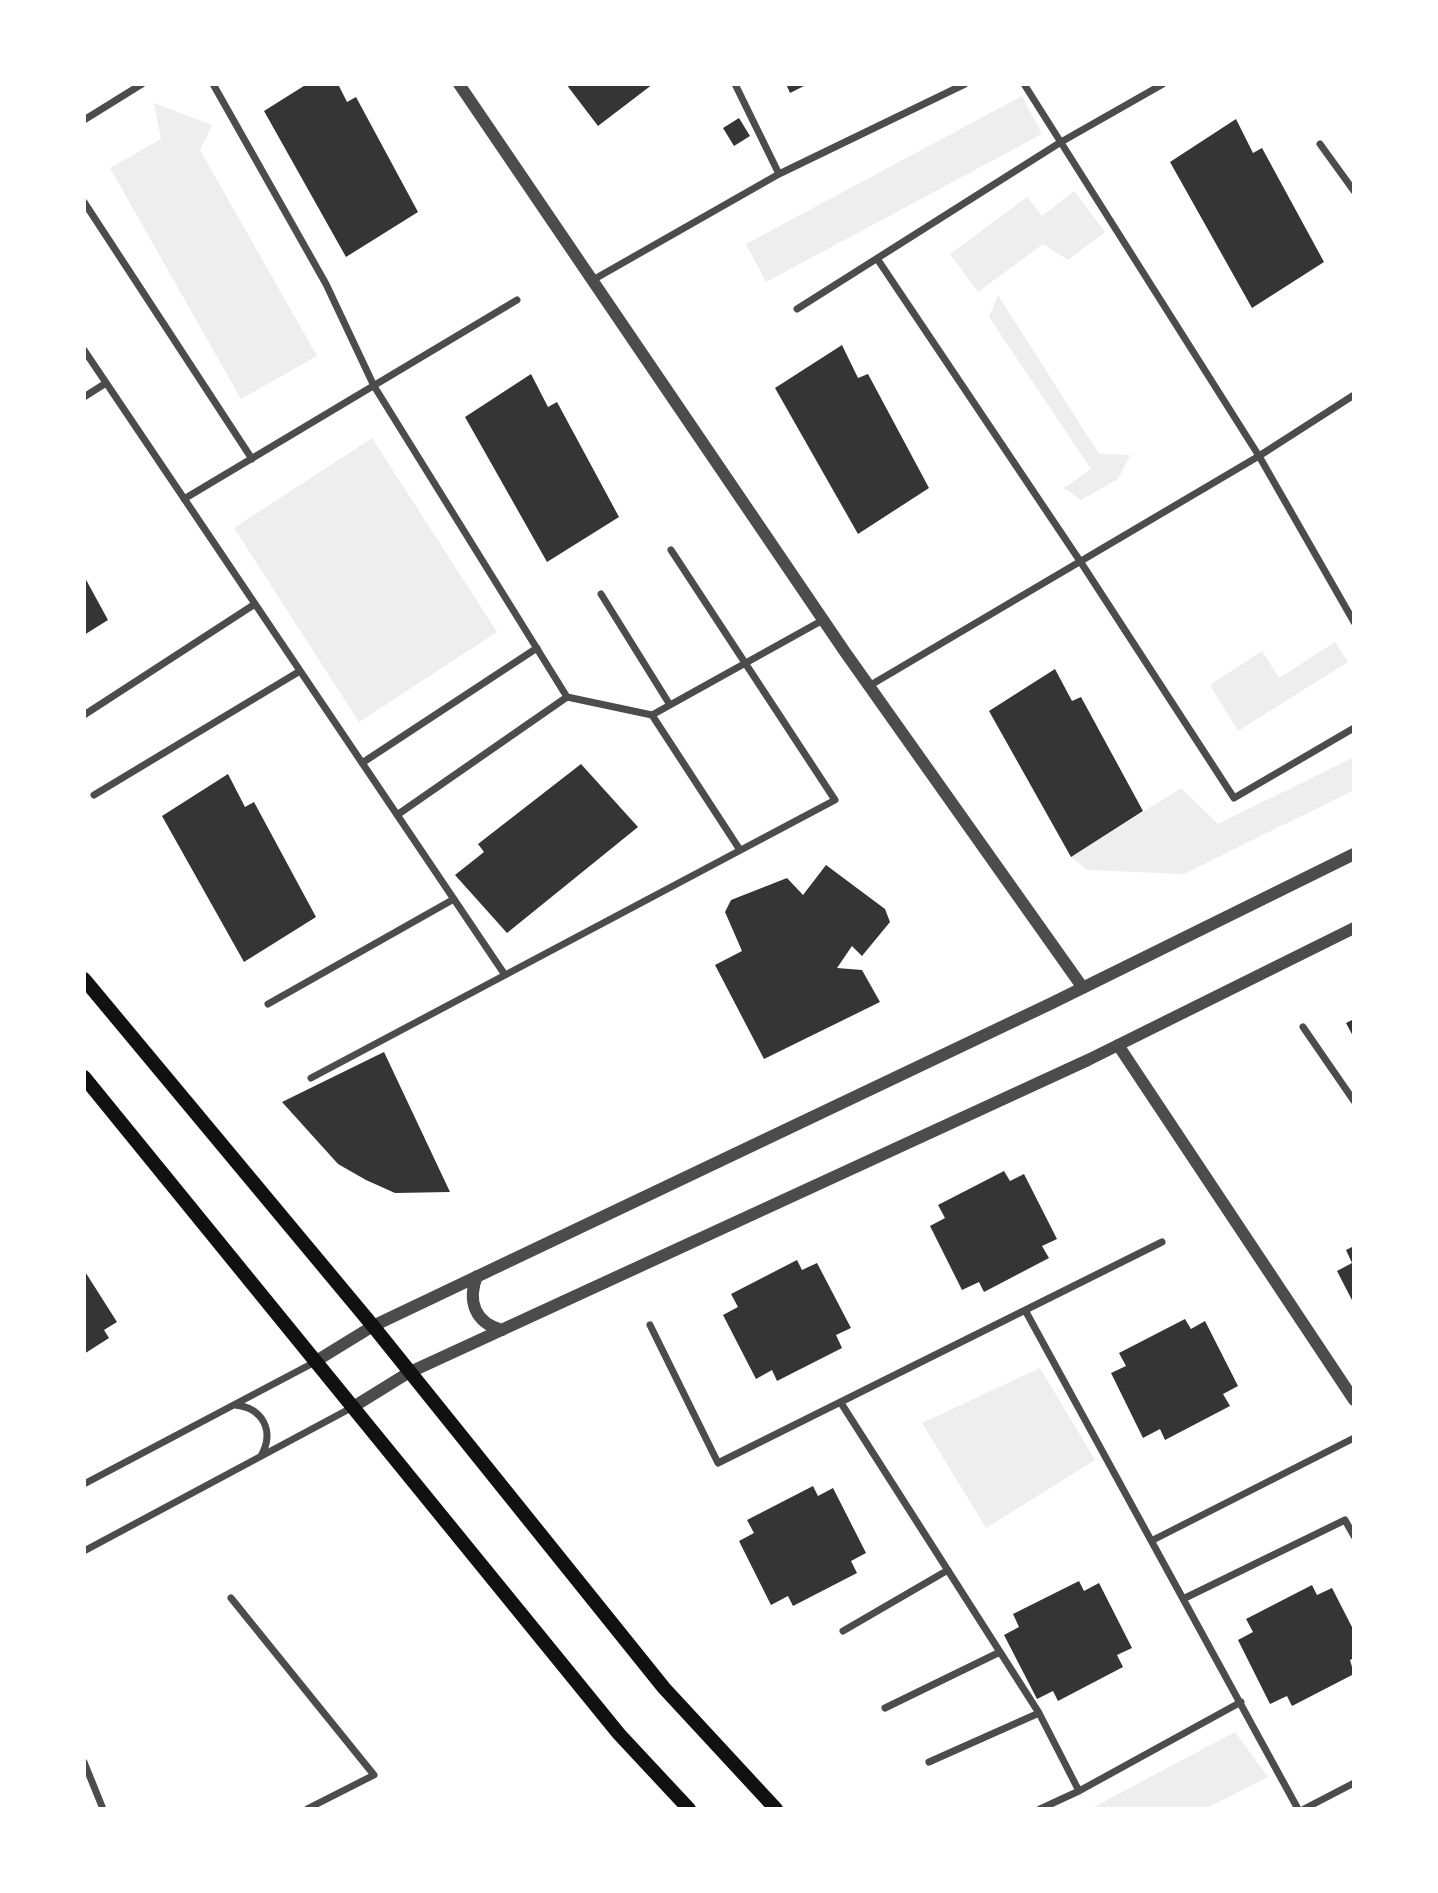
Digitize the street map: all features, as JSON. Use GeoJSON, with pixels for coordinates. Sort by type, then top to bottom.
{"type":"FeatureCollection","features":[{"type":"Feature","properties":{"kind":"main road"},"geometry":{"type":"LineString","coordinates":[[84,979],[373,1326],[408,1373],[664,1688],[776,1809]]}},
{"type":"Feature","properties":{"kind":"main road"},"geometry":{"type":"LineString","coordinates":[[84,1077],[619,1734],[689,1809]]}},
{"type":"Feature","properties":{"kind":"street"},"geometry":{"type":"LineString","coordinates":[[84,120],[142,84]]}},
{"type":"Feature","properties":{"kind":"street"},"geometry":{"type":"LineString","coordinates":[[214,84],[326,284],[374,386],[567,697],[652,715],[823,620]]}},
{"type":"Feature","properties":{"kind":"street"},"geometry":{"type":"LineString","coordinates":[[459,84],[823,620],[1083,988]]}},
{"type":"Feature","properties":{"kind":"street"},"geometry":{"type":"LineString","coordinates":[[735,84],[779,174]]}},
{"type":"Feature","properties":{"kind":"street"},"geometry":{"type":"LineString","coordinates":[[591,281],[779,174],[965,84]]}},
{"type":"Feature","properties":{"kind":"street"},"geometry":{"type":"LineString","coordinates":[[1024,84],[1259,456],[1354,622]]}},
{"type":"Feature","properties":{"kind":"street"},"geometry":{"type":"LineString","coordinates":[[797,309],[1061,142],[1163,84]]}},
{"type":"Feature","properties":{"kind":"street"},"geometry":{"type":"LineString","coordinates":[[1320,144],[1354,191]]}},
{"type":"Feature","properties":{"kind":"street"},"geometry":{"type":"LineString","coordinates":[[84,202],[252,459]]}},
{"type":"Feature","properties":{"kind":"street"},"geometry":{"type":"LineString","coordinates":[[878,260],[1080,561],[1234,798],[1354,728]]}},
{"type":"Feature","properties":{"kind":"street"},"geometry":{"type":"LineString","coordinates":[[184,499],[517,300]]}},
{"type":"Feature","properties":{"kind":"street"},"geometry":{"type":"LineString","coordinates":[[84,350],[505,975]]}},
{"type":"Feature","properties":{"kind":"street"},"geometry":{"type":"LineString","coordinates":[[84,397],[106,383]]}},
{"type":"Feature","properties":{"kind":"street"},"geometry":{"type":"LineString","coordinates":[[869,686],[1259,456],[1354,395]]}},
{"type":"Feature","properties":{"kind":"street"},"geometry":{"type":"LineString","coordinates":[[311,1078],[835,800],[671,550]]}},
{"type":"Feature","properties":{"kind":"street"},"geometry":{"type":"LineString","coordinates":[[601,594],[670,705]]}},
{"type":"Feature","properties":{"kind":"street"},"geometry":{"type":"LineString","coordinates":[[84,715],[255,604]]}},
{"type":"Feature","properties":{"kind":"street"},"geometry":{"type":"LineString","coordinates":[[362,762],[537,648]]}},
{"type":"Feature","properties":{"kind":"street"},"geometry":{"type":"LineString","coordinates":[[93,795],[300,671]]}},
{"type":"Feature","properties":{"kind":"street"},"geometry":{"type":"LineString","coordinates":[[397,815],[567,697]]}},
{"type":"Feature","properties":{"kind":"street"},"geometry":{"type":"LineString","coordinates":[[652,715],[740,850]]}},
{"type":"Feature","properties":{"kind":"street"},"geometry":{"type":"LineString","coordinates":[[84,1484],[316,1361],[373,1326],[1083,988],[1354,855]]}},
{"type":"Feature","properties":{"kind":"street"},"geometry":{"type":"LineString","coordinates":[[268,1004],[454,898]]}},
{"type":"Feature","properties":{"kind":"street"},"geometry":{"type":"LineString","coordinates":[[84,1551],[353,1407],[408,1373],[1118,1045],[1354,928]]}},
{"type":"Feature","properties":{"kind":"street"},"geometry":{"type":"LineString","coordinates":[[1303,1027],[1354,1101]]}},
{"type":"Feature","properties":{"kind":"street"},"geometry":{"type":"LineString","coordinates":[[1118,1045],[1354,1400]]}},
{"type":"Feature","properties":{"kind":"street"},"geometry":{"type":"LineString","coordinates":[[650,1325],[718,1463],[1162,1242]]}},
{"type":"Feature","properties":{"kind":"street"},"geometry":{"type":"LineString","coordinates":[[477,1276],[471,1298],[475,1311],[483,1322],[502,1329]]}},
{"type":"Feature","properties":{"kind":"street"},"geometry":{"type":"LineString","coordinates":[[1025,1310],[1185,1598],[1298,1809]]}},
{"type":"Feature","properties":{"kind":"street"},"geometry":{"type":"LineString","coordinates":[[841,1403],[1039,1713],[1079,1791]]}},
{"type":"Feature","properties":{"kind":"street"},"geometry":{"type":"LineString","coordinates":[[234,1405],[247,1407],[265,1422],[266,1446],[260,1457]]}},
{"type":"Feature","properties":{"kind":"street"},"geometry":{"type":"LineString","coordinates":[[1153,1540],[1354,1438]]}},
{"type":"Feature","properties":{"kind":"street"},"geometry":{"type":"LineString","coordinates":[[1185,1598],[1345,1520],[1354,1536]]}},
{"type":"Feature","properties":{"kind":"street"},"geometry":{"type":"LineString","coordinates":[[843,1631],[948,1570]]}},
{"type":"Feature","properties":{"kind":"street"},"geometry":{"type":"LineString","coordinates":[[231,1598],[374,1775],[307,1809]]}},
{"type":"Feature","properties":{"kind":"street"},"geometry":{"type":"LineString","coordinates":[[885,1708],[1000,1652]]}},
{"type":"Feature","properties":{"kind":"street"},"geometry":{"type":"LineString","coordinates":[[1040,1809],[1079,1791],[1241,1702]]}},
{"type":"Feature","properties":{"kind":"street"},"geometry":{"type":"LineString","coordinates":[[929,1762],[1039,1713]]}},
{"type":"Feature","properties":{"kind":"street"},"geometry":{"type":"LineString","coordinates":[[84,1762],[103,1809]]}},
{"type":"Feature","properties":{"kind":"street"},"geometry":{"type":"LineString","coordinates":[[1304,1809],[1354,1783]]}},
{"type":"Feature","properties":{"kind":"street"},"geometry":{"type":"LineString","coordinates":[[326,1809],[327,1799]]}},
{"type":"Feature","properties":{"kind":"shaded area"},"geometry":{"type":"Polygon","coordinates":[[[1022,96],[1042,134],[766,282],[746,244],[1022,96]]]}},
{"type":"Feature","properties":{"kind":"shaded area"},"geometry":{"type":"Polygon","coordinates":[[[154,103],[212,125],[200,150],[317,356],[241,399],[110,168],[161,139],[154,103]]]}},
{"type":"Feature","properties":{"kind":"shaded area"},"geometry":{"type":"Polygon","coordinates":[[[1074,191],[1105,232],[1068,260],[1043,244],[978,292],[950,254],[1027,197],[1042,216],[1074,191]]]}},
{"type":"Feature","properties":{"kind":"shaded area"},"geometry":{"type":"Polygon","coordinates":[[[998,295],[1099,454],[1130,455],[1118,479],[1081,500],[1064,488],[1091,469],[989,317],[998,295]]]}},
{"type":"Feature","properties":{"kind":"shaded area"},"geometry":{"type":"Polygon","coordinates":[[[372,438],[497,632],[359,722],[234,528],[372,438]]]}},
{"type":"Feature","properties":{"kind":"shaded area"},"geometry":{"type":"Polygon","coordinates":[[[1335,642],[1348,662],[1238,731],[1210,685],[1262,651],[1279,678],[1335,642]]]}},
{"type":"Feature","properties":{"kind":"shaded area"},"geometry":{"type":"Polygon","coordinates":[[[1354,757],[1354,790],[1184,874],[1087,870],[1071,857],[1181,788],[1218,824],[1354,757]]]}},
{"type":"Feature","properties":{"kind":"shaded area"},"geometry":{"type":"Polygon","coordinates":[[[1040,1368],[1095,1460],[986,1528],[922,1423],[1040,1368]]]}},
{"type":"Feature","properties":{"kind":"shaded area"},"geometry":{"type":"Polygon","coordinates":[[[1235,1732],[1268,1777],[1205,1809],[1090,1809],[1235,1732]]]}},
{"type":"Feature","properties":{"kind":"building"},"geometry":{"type":"Polygon","coordinates":[[[307,84],[338,84],[347,102],[356,97],[418,212],[346,257],[264,111],[307,84]]]}},
{"type":"Feature","properties":{"kind":"building"},"geometry":{"type":"Polygon","coordinates":[[[566,84],[653,84],[598,126],[566,84]]]}},
{"type":"Feature","properties":{"kind":"building"},"geometry":{"type":"Polygon","coordinates":[[[786,84],[808,84],[790,93],[786,84]]]}},
{"type":"Feature","properties":{"kind":"building"},"geometry":{"type":"Polygon","coordinates":[[[739,118],[750,136],[734,146],[723,128],[739,118]]]}},
{"type":"Feature","properties":{"kind":"building"},"geometry":{"type":"Polygon","coordinates":[[[1236,119],[1253,153],[1262,148],[1324,262],[1252,308],[1170,162],[1236,119]]]}},
{"type":"Feature","properties":{"kind":"building"},"geometry":{"type":"Polygon","coordinates":[[[842,345],[858,378],[868,374],[929,488],[858,534],[775,388],[842,345]]]}},
{"type":"Feature","properties":{"kind":"building"},"geometry":{"type":"Polygon","coordinates":[[[531,374],[548,407],[557,402],[619,517],[547,562],[465,417],[531,374]]]}},
{"type":"Feature","properties":{"kind":"building"},"geometry":{"type":"Polygon","coordinates":[[[84,576],[108,620],[84,635],[84,576]]]}},
{"type":"Feature","properties":{"kind":"building"},"geometry":{"type":"Polygon","coordinates":[[[1055,669],[1072,701],[1081,697],[1143,811],[1071,857],[989,711],[1055,669]]]}},
{"type":"Feature","properties":{"kind":"building"},"geometry":{"type":"Polygon","coordinates":[[[581,764],[638,827],[507,933],[455,875],[484,852],[478,844],[581,764]]]}},
{"type":"Feature","properties":{"kind":"building"},"geometry":{"type":"Polygon","coordinates":[[[228,774],[245,807],[254,802],[316,917],[244,962],[162,816],[228,774]]]}},
{"type":"Feature","properties":{"kind":"building"},"geometry":{"type":"Polygon","coordinates":[[[826,865],[885,909],[890,922],[862,956],[852,946],[837,968],[862,970],[880,1002],[764,1059],[715,965],[742,951],[725,912],[731,900],[787,878],[803,895],[826,865]]]}},
{"type":"Feature","properties":{"kind":"building"},"geometry":{"type":"Polygon","coordinates":[[[1354,1019],[1354,1038],[1346,1023],[1354,1019]]]}},
{"type":"Feature","properties":{"kind":"building"},"geometry":{"type":"Polygon","coordinates":[[[384,1052],[450,1192],[395,1193],[366,1180],[338,1164],[282,1102],[384,1052]]]}},
{"type":"Feature","properties":{"kind":"building"},"geometry":{"type":"Polygon","coordinates":[[[1004,1171],[1010,1181],[1024,1174],[1057,1239],[1042,1246],[1049,1258],[984,1292],[979,1282],[962,1290],[930,1226],[945,1218],[938,1205],[1004,1171]]]}},
{"type":"Feature","properties":{"kind":"building"},"geometry":{"type":"Polygon","coordinates":[[[1354,1246],[1354,1304],[1337,1271],[1352,1263],[1346,1250],[1354,1246]]]}},
{"type":"Feature","properties":{"kind":"building"},"geometry":{"type":"Polygon","coordinates":[[[797,1260],[802,1270],[817,1263],[851,1328],[836,1335],[842,1348],[777,1381],[772,1370],[756,1379],[723,1315],[738,1307],[731,1294],[797,1260]]]}},
{"type":"Feature","properties":{"kind":"building"},"geometry":{"type":"Polygon","coordinates":[[[84,1270],[117,1322],[104,1330],[109,1338],[84,1354],[84,1270]]]}},
{"type":"Feature","properties":{"kind":"building"},"geometry":{"type":"Polygon","coordinates":[[[1185,1319],[1191,1329],[1205,1321],[1238,1386],[1223,1394],[1230,1406],[1165,1440],[1160,1429],[1143,1438],[1111,1373],[1126,1366],[1119,1353],[1185,1319]]]}},
{"type":"Feature","properties":{"kind":"building"},"geometry":{"type":"Polygon","coordinates":[[[813,1486],[818,1496],[833,1488],[866,1553],[851,1561],[857,1573],[793,1606],[788,1596],[771,1605],[739,1541],[754,1533],[747,1520],[813,1486]]]}},
{"type":"Feature","properties":{"kind":"building"},"geometry":{"type":"Polygon","coordinates":[[[1079,1581],[1084,1591],[1099,1583],[1132,1648],[1117,1655],[1123,1667],[1058,1701],[1053,1691],[1037,1699],[1004,1635],[1019,1627],[1013,1614],[1079,1581]]]}},
{"type":"Feature","properties":{"kind":"building"},"geometry":{"type":"Polygon","coordinates":[[[1312,1585],[1317,1595],[1332,1588],[1354,1631],[1354,1658],[1350,1660],[1354,1674],[1292,1706],[1287,1696],[1270,1704],[1238,1640],[1253,1632],[1246,1619],[1312,1585]]]}}]}
